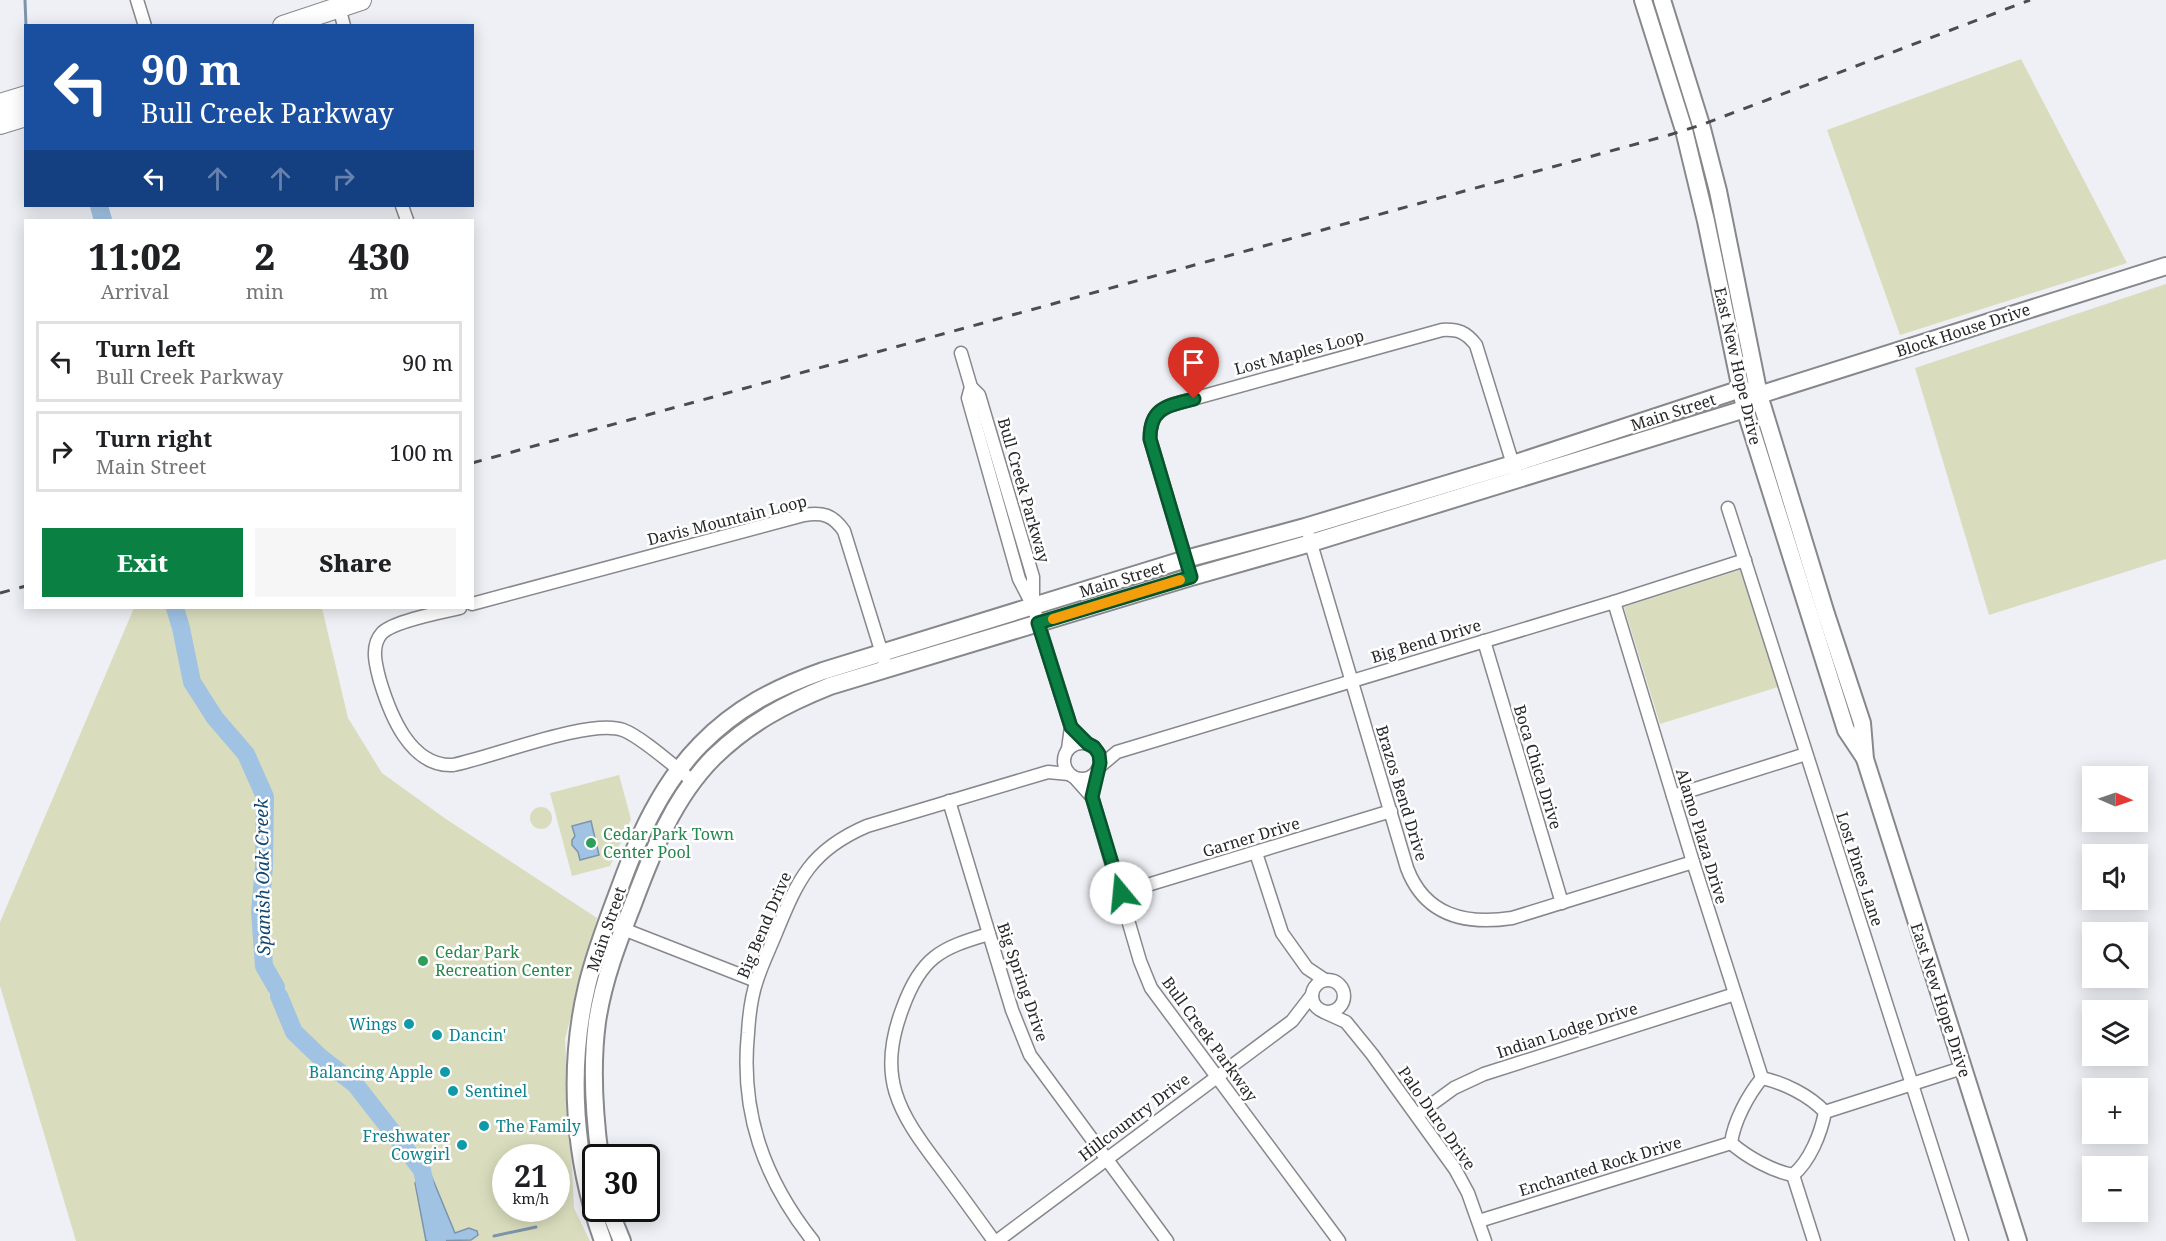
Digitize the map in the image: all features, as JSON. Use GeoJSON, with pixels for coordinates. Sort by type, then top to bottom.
{"type":"FeatureCollection","features":[{"type":"Feature","properties":{"kind":"main road"},"geometry":{"type":"LineString","coordinates":[[295,24],[342,16],[361,0]]}},
{"type":"Feature","properties":{"kind":"main road"},"geometry":{"type":"LineString","coordinates":[[0,104],[24,97]]}},
{"type":"Feature","properties":{"kind":"main road"},"geometry":{"type":"LineString","coordinates":[[0,124],[24,117]]}},
{"type":"Feature","properties":{"kind":"street"},"geometry":{"type":"LineString","coordinates":[[137,0],[144,24]]}},
{"type":"Feature","properties":{"kind":"street","name":"East New Hope Drive"},"geometry":{"type":"LineString","coordinates":[[1643,0],[1684,130],[1706,221],[1745,409],[1846,730],[1864,759],[2018,1241]]}},
{"type":"Feature","properties":{"kind":"street","name":"East New Hope Drive"},"geometry":{"type":"LineString","coordinates":[[1662,0],[1701,125],[1718,192],[1759,394],[1862,723],[1864,759]]}},
{"type":"Feature","properties":{"kind":"street","name":"Block House Drive"},"geometry":{"type":"LineString","coordinates":[[1759,394],[2166,266]]}},
{"type":"Feature","properties":{"kind":"street","name":"Lost Maples Loop"},"geometry":{"type":"LineString","coordinates":[[1191,577],[1150,439],[1153,417],[1161,409],[1171,405],[1442,330],[1453,329],[1464,332],[1476,345],[1515,472]]}},
{"type":"Feature","properties":{"kind":"street","name":"Bull Creek Parkway"},"geometry":{"type":"LineString","coordinates":[[961,353],[971,387],[968,398],[1019,579],[1033,606],[1071,727],[1066,753]]}},
{"type":"Feature","properties":{"kind":"street"},"geometry":{"type":"LineString","coordinates":[[1741,389],[1759,394]]}},
{"type":"Feature","properties":{"kind":"street","name":"Main Street"},"geometry":{"type":"LineString","coordinates":[[1515,472],[1741,389]]}},
{"type":"Feature","properties":{"kind":"street","name":"Main Street"},"geometry":{"type":"LineString","coordinates":[[582,1165],[577,1119],[587,1042],[623,930],[661,834],[672,813],[713,758],[763,717],[798,698],[830,686],[1191,577],[1308,535],[1515,472],[1745,409],[1759,394]]}},
{"type":"Feature","properties":{"kind":"street","name":"Lost Pines Lane"},"geometry":{"type":"LineString","coordinates":[[1728,508],[1962,1241]]}},
{"type":"Feature","properties":{"kind":"street","name":"Davis Mountain Loop"},"geometry":{"type":"LineString","coordinates":[[474,603],[804,515],[824,514],[838,521],[844,531],[887,670]]}},
{"type":"Feature","properties":{"kind":"street","name":"Main Street"},"geometry":{"type":"LineString","coordinates":[[598,1144],[587,1042],[587,984],[607,922],[644,827],[656,803],[699,745],[753,701],[791,682],[1186,559],[1308,535]]}},
{"type":"Feature","properties":{"kind":"street","name":"Brazos Bend Drive"},"geometry":{"type":"LineString","coordinates":[[1308,535],[1410,875],[1420,891],[1435,906],[1451,916],[1473,921],[1512,918],[1693,862]]}},
{"type":"Feature","properties":{"kind":"street","name":"Big Bend Drive"},"geometry":{"type":"LineString","coordinates":[[1098,769],[1117,752],[1614,602],[1745,560]]}},
{"type":"Feature","properties":{"kind":"street","name":"Alamo Plaza Drive"},"geometry":{"type":"LineString","coordinates":[[1614,602],[1672,796],[1762,1078]]}},
{"type":"Feature","properties":{"kind":"street"},"geometry":{"type":"LineString","coordinates":[[456,609],[389,628],[379,637],[375,646],[377,671],[388,709],[403,734],[428,759],[439,764],[453,765],[585,729],[613,727],[636,737],[694,782]]}},
{"type":"Feature","properties":{"kind":"street","name":"Boca Chica Drive"},"geometry":{"type":"LineString","coordinates":[[1484,641],[1562,903]]}},
{"type":"Feature","properties":{"kind":"street","name":"Bull Creek Parkway"},"geometry":{"type":"LineString","coordinates":[[1071,727],[1091,746]]}},
{"type":"Feature","properties":{"kind":"street"},"geometry":{"type":"LineString","coordinates":[[1077,744],[1091,746],[1099,754],[1098,769],[1087,778],[1072,776],[1064,766],[1066,753],[1077,744]]}},
{"type":"Feature","properties":{"kind":"street","name":"Big Bend Drive"},"geometry":{"type":"LineString","coordinates":[[1091,746],[1117,752]]}},
{"type":"Feature","properties":{"kind":"street","name":"Big Bend Drive"},"geometry":{"type":"LineString","coordinates":[[1048,772],[1066,753]]}},
{"type":"Feature","properties":{"kind":"street"},"geometry":{"type":"LineString","coordinates":[[1672,796],[1806,753]]}},
{"type":"Feature","properties":{"kind":"street","name":"Bull Creek Parkway"},"geometry":{"type":"LineString","coordinates":[[1092,797],[1098,769]]}},
{"type":"Feature","properties":{"kind":"street","name":"Big Bend Drive"},"geometry":{"type":"LineString","coordinates":[[813,1241],[781,1195],[760,1151],[751,1119],[746,1051],[756,981],[804,872],[843,836],[867,826],[1048,772],[1072,776]]}},
{"type":"Feature","properties":{"kind":"street","name":"Bull Creek Parkway"},"geometry":{"type":"LineString","coordinates":[[1072,776],[1092,797],[1140,961],[1151,988],[1339,1241]]}},
{"type":"Feature","properties":{"kind":"street","name":"Big Spring Drive"},"geometry":{"type":"LineString","coordinates":[[949,801],[1012,1011],[1030,1055],[1167,1241]]}},
{"type":"Feature","properties":{"kind":"street","name":"Garner Drive"},"geometry":{"type":"LineString","coordinates":[[1121,893],[1391,811]]}},
{"type":"Feature","properties":{"kind":"street"},"geometry":{"type":"LineString","coordinates":[[1256,853],[1282,933],[1306,968],[1313,1003],[1322,1011],[1334,1011],[1342,1004],[1344,998]]}},
{"type":"Feature","properties":{"kind":"street"},"geometry":{"type":"LineString","coordinates":[[607,922],[756,981]]}},
{"type":"Feature","properties":{"kind":"street"},"geometry":{"type":"LineString","coordinates":[[988,934],[941,951],[920,972],[898,1018],[893,1036],[890,1070],[897,1100],[914,1133],[996,1241]]}},
{"type":"Feature","properties":{"kind":"street"},"geometry":{"type":"LineString","coordinates":[[1306,968],[1325,980],[1339,984],[1342,988],[1346,1022]]}},
{"type":"Feature","properties":{"kind":"street"},"geometry":{"type":"LineString","coordinates":[[1312,993],[1317,984],[1325,980]]}},
{"type":"Feature","properties":{"kind":"street","name":"Hillcountry Drive"},"geometry":{"type":"LineString","coordinates":[[1292,1021],[1312,993]]}},
{"type":"Feature","properties":{"kind":"street","name":"Indian Lodge Drive"},"geometry":{"type":"LineString","coordinates":[[1418,1115],[1454,1088],[1484,1074],[1735,994]]}},
{"type":"Feature","properties":{"kind":"street","name":"Hillcountry Drive"},"geometry":{"type":"LineString","coordinates":[[996,1241],[1292,1021],[1322,1011]]}},
{"type":"Feature","properties":{"kind":"street","name":"Palo Duro Drive"},"geometry":{"type":"LineString","coordinates":[[1322,1011],[1346,1022],[1418,1115],[1455,1169],[1468,1193],[1485,1241]]}},
{"type":"Feature","properties":{"kind":"street"},"geometry":{"type":"LineString","coordinates":[[1825,1112],[1962,1068]]}},
{"type":"Feature","properties":{"kind":"street"},"geometry":{"type":"LineString","coordinates":[[1762,1078],[1774,1081],[1815,1101],[1825,1112],[1823,1124],[1803,1166],[1793,1174],[1782,1172],[1731,1143],[1733,1131],[1754,1087],[1762,1078]]}},
{"type":"Feature","properties":{"kind":"street","name":"Enchanted Rock Drive"},"geometry":{"type":"LineString","coordinates":[[1479,1221],[1731,1143]]}},
{"type":"Feature","properties":{"kind":"street"},"geometry":{"type":"LineString","coordinates":[[1793,1174],[1814,1241]]}},
{"type":"Feature","properties":{"kind":"street","name":"Main Street"},"geometry":{"type":"LineString","coordinates":[[598,1222],[603,1241]]}},
{"type":"Feature","properties":{"kind":"street"},"geometry":{"type":"LineString","coordinates":[[614,1222],[622,1241]]}},
{"type":"Feature","properties":{"kind":"green space"},"geometry":{"type":"Polygon","coordinates":[[[2021,59],[2127,263],[1900,335],[1827,130],[2021,59]]]}},
{"type":"Feature","properties":{"kind":"green space"},"geometry":{"type":"Polygon","coordinates":[[[2166,284],[2166,559],[1989,615],[1915,368],[2166,284]]]}},
{"type":"Feature","properties":{"kind":"green space"},"geometry":{"type":"Polygon","coordinates":[[[1740,570],[1778,687],[1660,724],[1624,607],[1740,570]]]}},
{"type":"Feature","properties":{"kind":"green space"},"geometry":{"type":"Polygon","coordinates":[[[134,609],[322,609],[348,718],[382,773],[446,819],[597,918],[565,1039],[574,1208],[590,1241],[76,1241],[0,986],[0,922],[134,609]]]}},
{"type":"Feature","properties":{"kind":"green space","name":"Cedar Park Town Center Pool"},"geometry":{"type":"Polygon","coordinates":[[[619,775],[631,819],[610,866],[572,876],[550,793],[619,775]]]}},
{"type":"Feature","properties":{"kind":"green space"},"geometry":{"type":"Polygon","coordinates":[[[541,807],[549,810],[552,818],[549,826],[541,829],[533,826],[530,818],[533,810],[541,807]]]}},
{"type":"Feature","properties":{"kind":"water"},"geometry":{"type":"Polygon","coordinates":[[[591,821],[599,855],[580,860],[578,852],[572,845],[575,836],[572,826],[591,821]]]}},
{"type":"Feature","properties":{"kind":"water"},"geometry":{"type":"Polygon","coordinates":[[[422,1170],[431,1175],[455,1233],[469,1228],[477,1231],[478,1235],[471,1240],[426,1241],[415,1183],[421,1176],[422,1170]]]}},
{"type":"Feature","properties":{"kind":"waterway","name":"Spanish Oak Creek"},"geometry":{"type":"LineString","coordinates":[[25,0],[26,24]]}},
{"type":"Feature","properties":{"kind":"waterway","name":"Spanish Oak Creek"},"geometry":{"type":"LineString","coordinates":[[99,207],[103,219]]}},
{"type":"Feature","properties":{"kind":"waterway","name":"Spanish Oak Creek"},"geometry":{"type":"LineString","coordinates":[[175,609],[192,682],[215,718],[246,754],[265,797],[264,866],[260,912],[264,966],[276,987]]}},
{"type":"Feature","properties":{"kind":"waterway","name":"Spanish Oak Creek"},"geometry":{"type":"LineString","coordinates":[[279,996],[294,1032],[321,1058],[355,1084],[422,1170],[437,1241]]}},
{"type":"Feature","properties":{"kind":"waterway"},"geometry":{"type":"LineString","coordinates":[[494,1236],[536,1227]]}},
{"type":"Feature","properties":{"kind":"railway"},"geometry":{"type":"LineString","coordinates":[[474,462],[1669,135],[1701,125],[2030,0]]}},
{"type":"Feature","properties":{"kind":"railway"},"geometry":{"type":"LineString","coordinates":[[0,593],[24,587]]}},
{"type":"Feature","properties":{"kind":"slow traffic"},"geometry":{"type":"LineString","coordinates":[[1053,619],[1180,580]]}},
{"type":"Feature","properties":{"kind":"place","name":"Cedar Park Town Center Pool"},"geometry":{"type":"Point","coordinates":[591,843]}},
{"type":"Feature","properties":{"kind":"place","name":"Cedar Park Recreation Center"},"geometry":{"type":"Point","coordinates":[423,961]}},
{"type":"Feature","properties":{"kind":"place","name":"Wings"},"geometry":{"type":"Point","coordinates":[409,1024]}},
{"type":"Feature","properties":{"kind":"place","name":"Dancin'"},"geometry":{"type":"Point","coordinates":[437,1035]}},
{"type":"Feature","properties":{"kind":"place","name":"Balancing Apple"},"geometry":{"type":"Point","coordinates":[445,1072]}},
{"type":"Feature","properties":{"kind":"place","name":"Sentinel"},"geometry":{"type":"Point","coordinates":[453,1091]}},
{"type":"Feature","properties":{"kind":"place","name":"The Family"},"geometry":{"type":"Point","coordinates":[484,1126]}},
{"type":"Feature","properties":{"kind":"place","name":"Freshwater Cowgirl"},"geometry":{"type":"Point","coordinates":[462,1145]}},
{"type":"Feature","properties":{"kind":"route"},"geometry":{"type":"LineString","coordinates":[[1121,893],[1092,797],[1100,763],[1099,754],[1071,727],[1038,623],[1191,577],[1150,439],[1150,427],[1153,417],[1161,409],[1194,399]]}}]}
